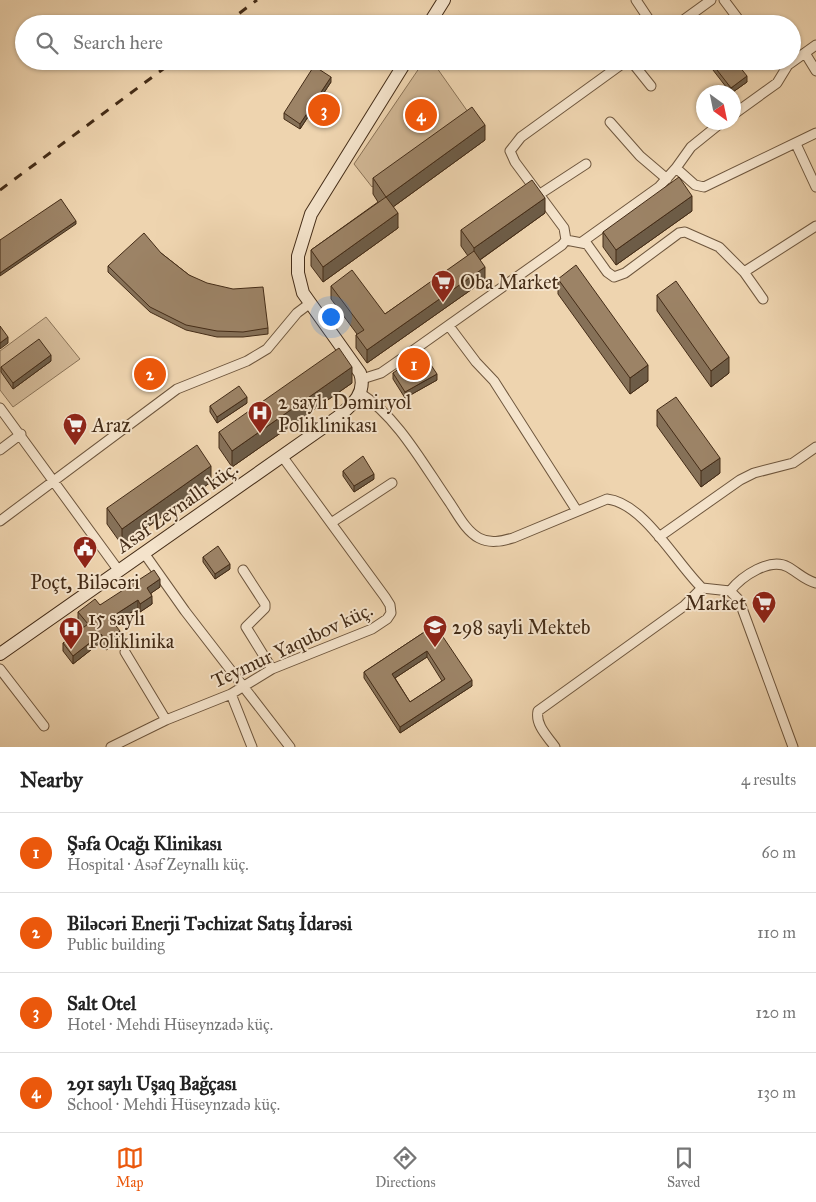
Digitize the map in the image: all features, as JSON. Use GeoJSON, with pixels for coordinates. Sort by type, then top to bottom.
{"type":"FeatureCollection","features":[{"type":"Feature","properties":{"kind":"main road"},"geometry":{"type":"LineString","coordinates":[[435,15],[444,0]]}},
{"type":"Feature","properties":{"kind":"main road"},"geometry":{"type":"LineString","coordinates":[[360,393],[362,380],[356,366],[309,304],[303,293],[298,273],[298,256],[305,227],[322,194],[400,70]]}},
{"type":"Feature","properties":{"kind":"main road","name":"Asəf Zeynallı küç."},"geometry":{"type":"LineString","coordinates":[[0,654],[338,417],[356,400],[360,393]]}},
{"type":"Feature","properties":{"kind":"street"},"geometry":{"type":"LineString","coordinates":[[636,0],[646,15]]}},
{"type":"Feature","properties":{"kind":"street"},"geometry":{"type":"LineString","coordinates":[[690,15],[711,0]]}},
{"type":"Feature","properties":{"kind":"street"},"geometry":{"type":"LineString","coordinates":[[724,0],[735,15]]}},
{"type":"Feature","properties":{"kind":"street"},"geometry":{"type":"LineString","coordinates":[[801,56],[816,45]]}},
{"type":"Feature","properties":{"kind":"street"},"geometry":{"type":"LineString","coordinates":[[805,53],[816,71]]}},
{"type":"Feature","properties":{"kind":"street"},"geometry":{"type":"LineString","coordinates":[[566,240],[564,228],[515,162],[510,151],[521,137],[614,70]]}},
{"type":"Feature","properties":{"kind":"street"},"geometry":{"type":"LineString","coordinates":[[638,70],[651,86]]}},
{"type":"Feature","properties":{"kind":"street"},"geometry":{"type":"LineString","coordinates":[[741,109],[777,83],[785,70]]}},
{"type":"Feature","properties":{"kind":"street"},"geometry":{"type":"LineString","coordinates":[[610,122],[640,156],[667,179]]}},
{"type":"Feature","properties":{"kind":"street"},"geometry":{"type":"LineString","coordinates":[[582,242],[667,179],[691,146],[712,130]]}},
{"type":"Feature","properties":{"kind":"street"},"geometry":{"type":"LineString","coordinates":[[676,168],[695,185],[704,187],[816,133]]}},
{"type":"Feature","properties":{"kind":"street"},"geometry":{"type":"LineString","coordinates":[[796,144],[816,187]]}},
{"type":"Feature","properties":{"kind":"street"},"geometry":{"type":"LineString","coordinates":[[540,194],[586,164]]}},
{"type":"Feature","properties":{"kind":"street"},"geometry":{"type":"LineString","coordinates":[[744,272],[816,226]]}},
{"type":"Feature","properties":{"kind":"street"},"geometry":{"type":"LineString","coordinates":[[362,380],[387,368],[450,326],[554,251],[566,240],[582,242],[592,249],[607,272],[614,277],[625,273],[678,234],[685,232],[719,246],[744,272],[763,299]]}},
{"type":"Feature","properties":{"kind":"street"},"geometry":{"type":"LineString","coordinates":[[0,521],[177,389],[247,362],[268,349],[293,317],[309,304]]}},
{"type":"Feature","properties":{"kind":"street"},"geometry":{"type":"LineString","coordinates":[[450,326],[476,362],[494,381],[577,511]]}},
{"type":"Feature","properties":{"kind":"street"},"geometry":{"type":"LineString","coordinates":[[360,393],[381,408],[464,523],[481,539],[497,542],[513,538],[599,501],[613,499],[632,510],[659,537],[702,588],[730,591],[739,600],[793,747]]}},
{"type":"Feature","properties":{"kind":"street"},"geometry":{"type":"LineString","coordinates":[[0,408],[21,434],[119,571]]}},
{"type":"Feature","properties":{"kind":"street"},"geometry":{"type":"LineString","coordinates":[[0,450],[21,434]]}},
{"type":"Feature","properties":{"kind":"street"},"geometry":{"type":"LineString","coordinates":[[659,537],[740,480],[754,473],[793,463],[816,447]]}},
{"type":"Feature","properties":{"kind":"street","name":"Teymur Yaqubov küç."},"geometry":{"type":"LineString","coordinates":[[111,747],[166,720],[231,694],[272,670],[372,629],[387,619],[391,613],[390,605],[385,597],[282,456]]}},
{"type":"Feature","properties":{"kind":"street"},"geometry":{"type":"LineString","coordinates":[[331,523],[392,483]]}},
{"type":"Feature","properties":{"kind":"street"},"geometry":{"type":"LineString","coordinates":[[144,553],[185,611],[290,747]]}},
{"type":"Feature","properties":{"kind":"street"},"geometry":{"type":"LineString","coordinates":[[730,591],[743,578],[771,564],[780,563],[816,583]]}},
{"type":"Feature","properties":{"kind":"street"},"geometry":{"type":"LineString","coordinates":[[243,570],[265,604],[264,608],[246,628],[272,670]]}},
{"type":"Feature","properties":{"kind":"street"},"geometry":{"type":"LineString","coordinates":[[555,747],[541,728],[536,717],[538,711],[684,606],[702,588]]}},
{"type":"Feature","properties":{"kind":"street"},"geometry":{"type":"LineString","coordinates":[[125,652],[166,720]]}},
{"type":"Feature","properties":{"kind":"street"},"geometry":{"type":"LineString","coordinates":[[0,669],[44,726]]}},
{"type":"Feature","properties":{"kind":"street"},"geometry":{"type":"LineString","coordinates":[[231,694],[252,747]]}},
{"type":"Feature","properties":{"kind":"shaded area"},"geometry":{"type":"Polygon","coordinates":[[[418,70],[438,70],[468,112],[372,187],[354,164],[418,70]]]}},
{"type":"Feature","properties":{"kind":"shaded area"},"geometry":{"type":"Polygon","coordinates":[[[46,317],[80,359],[13,407],[0,390],[0,351],[46,317]]]}},
{"type":"Feature","properties":{"kind":"building"},"geometry":{"type":"Polygon","coordinates":[[[311,70],[320,70],[331,77],[300,124],[284,113],[311,70]]]}},
{"type":"Feature","properties":{"kind":"building"},"geometry":{"type":"Polygon","coordinates":[[[717,70],[742,70],[747,76],[735,85],[729,85],[717,70]]]}},
{"type":"Feature","properties":{"kind":"building"},"geometry":{"type":"Polygon","coordinates":[[[472,107],[485,125],[386,197],[373,178],[472,107]]]}},
{"type":"Feature","properties":{"kind":"building"},"geometry":{"type":"Polygon","coordinates":[[[679,177],[692,196],[616,250],[603,232],[679,177]]]}},
{"type":"Feature","properties":{"kind":"building"},"geometry":{"type":"Polygon","coordinates":[[[532,180],[545,198],[474,248],[461,230],[532,180]]]}},
{"type":"Feature","properties":{"kind":"building"},"geometry":{"type":"Polygon","coordinates":[[[386,197],[398,213],[323,267],[311,250],[386,197]]]}},
{"type":"Feature","properties":{"kind":"building"},"geometry":{"type":"Polygon","coordinates":[[[61,199],[76,221],[0,273],[0,240],[61,199]]]}},
{"type":"Feature","properties":{"kind":"building"},"geometry":{"type":"Polygon","coordinates":[[[144,233],[161,253],[189,275],[207,283],[233,289],[263,287],[268,328],[243,332],[217,331],[186,325],[150,307],[108,266],[144,233]]]}},
{"type":"Feature","properties":{"kind":"building"},"geometry":{"type":"Polygon","coordinates":[[[474,251],[485,267],[367,350],[356,335],[364,330],[331,286],[352,270],[385,314],[474,251]]]}},
{"type":"Feature","properties":{"kind":"building"},"geometry":{"type":"Polygon","coordinates":[[[576,265],[648,365],[630,378],[558,279],[576,265]]]}},
{"type":"Feature","properties":{"kind":"building"},"geometry":{"type":"Polygon","coordinates":[[[676,281],[729,357],[711,371],[657,295],[676,281]]]}},
{"type":"Feature","properties":{"kind":"building"},"geometry":{"type":"Polygon","coordinates":[[[0,326],[8,337],[0,343],[0,326]]]}},
{"type":"Feature","properties":{"kind":"building"},"geometry":{"type":"Polygon","coordinates":[[[39,339],[51,355],[13,383],[1,367],[39,339]]]}},
{"type":"Feature","properties":{"kind":"building"},"geometry":{"type":"Polygon","coordinates":[[[339,348],[352,367],[232,451],[219,432],[339,348]]]}},
{"type":"Feature","properties":{"kind":"building"},"geometry":{"type":"Polygon","coordinates":[[[429,362],[437,374],[405,392],[393,373],[406,364],[412,373],[429,362]]]}},
{"type":"Feature","properties":{"kind":"building"},"geometry":{"type":"Polygon","coordinates":[[[239,386],[247,397],[217,417],[210,406],[239,386]]]}},
{"type":"Feature","properties":{"kind":"building"},"geometry":{"type":"Polygon","coordinates":[[[676,397],[720,458],[701,471],[657,410],[676,397]]]}},
{"type":"Feature","properties":{"kind":"building"},"geometry":{"type":"Polygon","coordinates":[[[197,445],[211,466],[122,529],[107,508],[197,445]]]}},
{"type":"Feature","properties":{"kind":"building"},"geometry":{"type":"Polygon","coordinates":[[[363,456],[374,474],[354,486],[343,471],[363,456]]]}},
{"type":"Feature","properties":{"kind":"building"},"geometry":{"type":"Polygon","coordinates":[[[218,546],[230,564],[215,574],[203,557],[218,546]]]}},
{"type":"Feature","properties":{"kind":"building"},"geometry":{"type":"Polygon","coordinates":[[[154,570],[160,579],[147,588],[152,596],[140,604],[138,600],[110,618],[120,631],[106,641],[101,634],[73,656],[63,643],[88,624],[78,612],[95,599],[100,605],[154,570]]]}},
{"type":"Feature","properties":{"kind":"building"},"geometry":{"type":"Polygon","coordinates":[[[435,625],[472,680],[400,727],[364,672],[435,625]],[[427,651],[392,674],[410,702],[445,679],[427,651]]]}},
{"type":"Feature","properties":{"kind":"railway"},"geometry":{"type":"LineString","coordinates":[[237,15],[257,0]]}},
{"type":"Feature","properties":{"kind":"railway"},"geometry":{"type":"LineString","coordinates":[[0,190],[162,70]]}},
{"type":"Feature","properties":{"kind":"place","name":"Salt Otel"},"geometry":{"type":"Point","coordinates":[324,110]}},
{"type":"Feature","properties":{"kind":"place","name":"291 saylı Uşaq Bağçası"},"geometry":{"type":"Point","coordinates":[421,115]}},
{"type":"Feature","properties":{"kind":"place","name":"Oba Market"},"geometry":{"type":"Point","coordinates":[443,303]}},
{"type":"Feature","properties":{"kind":"place","name":"Şəfa Ocağı Klinikası"},"geometry":{"type":"Point","coordinates":[414,364]}},
{"type":"Feature","properties":{"kind":"place","name":"Biləcəri Enerji Təchizat Satış İdarəsi"},"geometry":{"type":"Point","coordinates":[150,374]}},
{"type":"Feature","properties":{"kind":"place","name":"2 saylı Dəmiryol Poliklinikası"},"geometry":{"type":"Point","coordinates":[260,434]}},
{"type":"Feature","properties":{"kind":"place","name":"Araz"},"geometry":{"type":"Point","coordinates":[75,446]}},
{"type":"Feature","properties":{"kind":"place","name":"Poçt, Biləcəri"},"geometry":{"type":"Point","coordinates":[85,569]}},
{"type":"Feature","properties":{"kind":"place","name":"Market"},"geometry":{"type":"Point","coordinates":[764,624]}},
{"type":"Feature","properties":{"kind":"place","name":"298 sayli Mekteb"},"geometry":{"type":"Point","coordinates":[435,648]}},
{"type":"Feature","properties":{"kind":"place","name":"15 saylı Poliklinika"},"geometry":{"type":"Point","coordinates":[71,650]}}]}
